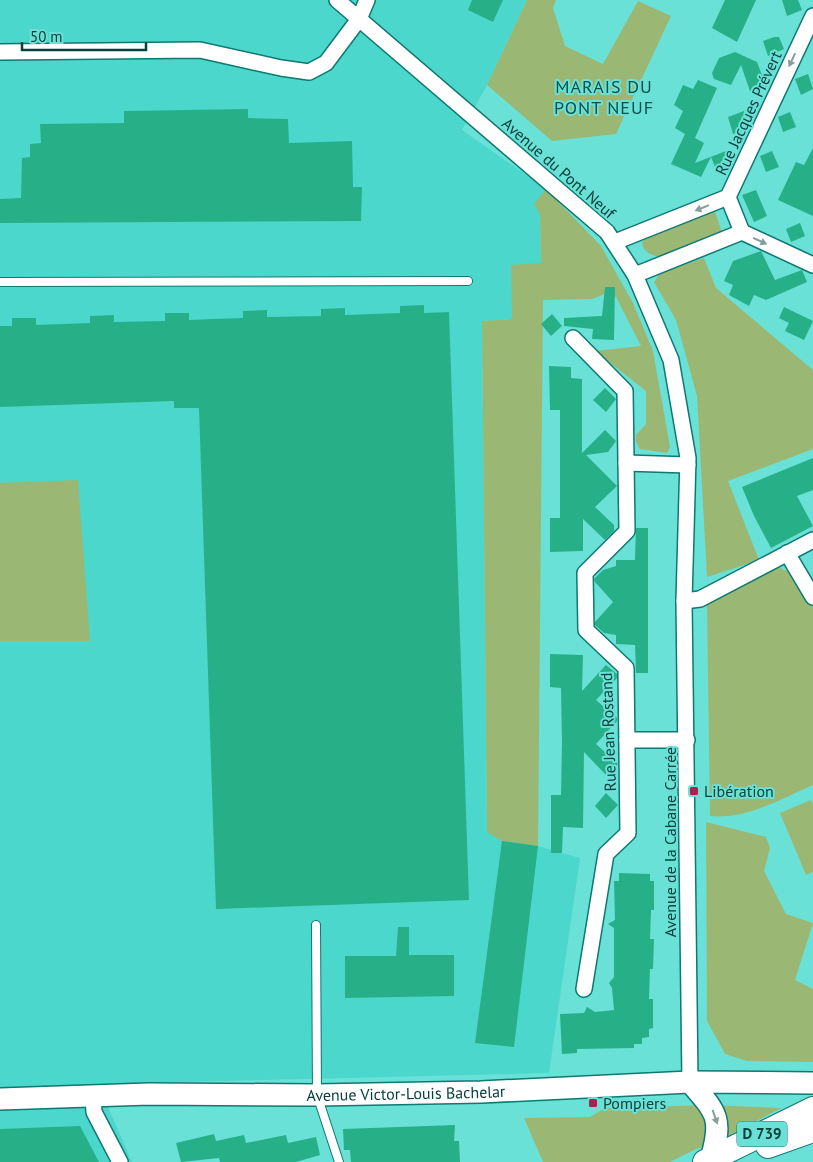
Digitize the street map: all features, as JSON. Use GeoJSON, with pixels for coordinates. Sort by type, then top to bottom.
{"type":"FeatureCollection","features":[{"type":"Feature","properties":{"kind":"main road","name":"Avenue Victor-Louis Bachelar"},"geometry":{"type":"LineString","coordinates":[[0,1099],[149,1094],[317,1095],[481,1092],[690,1082],[813,1083]]}},
{"type":"Feature","properties":{"kind":"main road"},"geometry":{"type":"LineString","coordinates":[[690,1082],[710,1105],[716,1118],[718,1130],[712,1161]]}},
{"type":"Feature","properties":{"kind":"main road","name":"D 739"},"geometry":{"type":"LineString","coordinates":[[712,1161],[813,1109]]}},
{"type":"Feature","properties":{"kind":"main road","name":"D 739"},"geometry":{"type":"LineString","coordinates":[[712,1161],[813,1130]]}},
{"type":"Feature","properties":{"kind":"street","name":"Avenue du Pont Neuf"},"geometry":{"type":"LineString","coordinates":[[338,0],[607,232],[635,275],[671,360],[688,464],[684,601]]}},
{"type":"Feature","properties":{"kind":"street"},"geometry":{"type":"LineString","coordinates":[[0,52],[200,50],[281,68],[309,72],[326,64],[359,19],[367,0]]}},
{"type":"Feature","properties":{"kind":"street","name":"Rue Jacques Prévert"},"geometry":{"type":"LineString","coordinates":[[615,242],[728,197],[813,16]]}},
{"type":"Feature","properties":{"kind":"street"},"geometry":{"type":"LineString","coordinates":[[728,197],[742,232],[813,265]]}},
{"type":"Feature","properties":{"kind":"street"},"geometry":{"type":"LineString","coordinates":[[635,275],[742,232]]}},
{"type":"Feature","properties":{"kind":"street","name":"Rue Jean Rostand"},"geometry":{"type":"LineString","coordinates":[[573,338],[625,391],[627,531],[585,573],[586,630],[626,668],[628,833],[606,854],[584,989]]}},
{"type":"Feature","properties":{"kind":"street"},"geometry":{"type":"LineString","coordinates":[[626,463],[688,464]]}},
{"type":"Feature","properties":{"kind":"street"},"geometry":{"type":"LineString","coordinates":[[684,601],[700,599],[813,540]]}},
{"type":"Feature","properties":{"kind":"street"},"geometry":{"type":"LineString","coordinates":[[787,553],[813,597]]}},
{"type":"Feature","properties":{"kind":"street","name":"Avenue de la Cabane Carrée"},"geometry":{"type":"LineString","coordinates":[[684,601],[690,1082]]}},
{"type":"Feature","properties":{"kind":"street"},"geometry":{"type":"LineString","coordinates":[[627,740],[687,740]]}},
{"type":"Feature","properties":{"kind":"street"},"geometry":{"type":"LineString","coordinates":[[94,1097],[94,1112],[120,1162]]}},
{"type":"Feature","properties":{"kind":"lane"},"geometry":{"type":"LineString","coordinates":[[0,282],[468,280]]}},
{"type":"Feature","properties":{"kind":"lane"},"geometry":{"type":"LineString","coordinates":[[316,925],[317,1095],[339,1162]]}},
{"type":"Feature","properties":{"kind":"shaded area"},"geometry":{"type":"Polygon","coordinates":[[[0,0],[527,0],[487,85],[462,130],[546,189],[540,214],[541,263],[512,319],[482,321],[487,832],[580,858],[549,1073],[98,1084],[132,1162],[0,1162],[0,0]]]}},
{"type":"Feature","properties":{"kind":"shaded area"},"geometry":{"type":"Polygon","coordinates":[[[527,0],[556,0],[553,8],[565,46],[603,64],[638,1],[671,16],[616,134],[552,141],[487,85],[527,0]]]}},
{"type":"Feature","properties":{"kind":"shaded area"},"geometry":{"type":"Polygon","coordinates":[[[546,189],[601,246],[633,303],[653,351],[670,447],[667,453],[640,449],[636,442],[636,435],[646,424],[646,391],[595,351],[641,346],[616,297],[605,294],[592,299],[543,300],[538,846],[502,841],[487,832],[482,321],[512,319],[511,265],[541,263],[540,214],[534,204],[546,189]]]}},
{"type":"Feature","properties":{"kind":"shaded area"},"geometry":{"type":"Polygon","coordinates":[[[714,209],[722,232],[661,257],[652,255],[645,249],[642,243],[647,236],[714,209]]]}},
{"type":"Feature","properties":{"kind":"shaded area"},"geometry":{"type":"Polygon","coordinates":[[[704,258],[716,288],[813,370],[813,449],[728,481],[759,560],[707,577],[697,396],[676,320],[654,282],[660,273],[704,258]]]}},
{"type":"Feature","properties":{"kind":"shaded area"},"geometry":{"type":"Polygon","coordinates":[[[78,480],[90,641],[0,641],[0,483],[78,480]]]}},
{"type":"Feature","properties":{"kind":"shaded area"},"geometry":{"type":"Polygon","coordinates":[[[778,567],[789,572],[813,607],[813,785],[750,812],[736,815],[710,816],[707,605],[778,567]]]}},
{"type":"Feature","properties":{"kind":"shaded area"},"geometry":{"type":"Polygon","coordinates":[[[811,800],[813,805],[813,872],[806,875],[780,813],[811,800]]]}},
{"type":"Feature","properties":{"kind":"shaded area"},"geometry":{"type":"Polygon","coordinates":[[[706,822],[766,837],[770,848],[764,871],[786,914],[813,923],[795,980],[813,989],[813,1062],[747,1061],[725,1054],[707,1021],[706,822]]]}},
{"type":"Feature","properties":{"kind":"shaded area"},"geometry":{"type":"Polygon","coordinates":[[[710,1105],[781,1108],[715,1143],[696,1149],[670,1162],[543,1162],[524,1118],[590,1117],[605,1108],[710,1105]]]}},
{"type":"Feature","properties":{"kind":"building"},"geometry":{"type":"Polygon","coordinates":[[[472,0],[503,0],[493,22],[468,10],[472,0]]]}},
{"type":"Feature","properties":{"kind":"building"},"geometry":{"type":"Polygon","coordinates":[[[725,0],[756,0],[737,42],[712,28],[725,0]]]}},
{"type":"Feature","properties":{"kind":"building"},"geometry":{"type":"Polygon","coordinates":[[[782,0],[798,0],[802,10],[787,16],[782,0]]]}},
{"type":"Feature","properties":{"kind":"building"},"geometry":{"type":"Polygon","coordinates":[[[779,37],[784,49],[768,56],[763,41],[779,37]]]}},
{"type":"Feature","properties":{"kind":"building"},"geometry":{"type":"Polygon","coordinates":[[[735,52],[757,62],[767,88],[751,94],[741,65],[731,85],[714,79],[712,73],[719,58],[735,52]]]}},
{"type":"Feature","properties":{"kind":"building"},"geometry":{"type":"Polygon","coordinates":[[[808,74],[813,89],[801,95],[795,79],[808,74]]]}},
{"type":"Feature","properties":{"kind":"building"},"geometry":{"type":"Polygon","coordinates":[[[698,80],[717,88],[695,138],[704,143],[695,163],[726,151],[732,166],[717,172],[711,157],[701,177],[671,164],[685,134],[675,128],[683,111],[674,105],[683,85],[693,89],[698,80]]]}},
{"type":"Feature","properties":{"kind":"building"},"geometry":{"type":"Polygon","coordinates":[[[248,109],[248,118],[288,119],[289,143],[352,141],[353,187],[362,187],[361,221],[0,223],[0,199],[21,198],[22,158],[30,157],[30,144],[41,143],[40,124],[124,123],[124,111],[248,109]]]}},
{"type":"Feature","properties":{"kind":"building"},"geometry":{"type":"Polygon","coordinates":[[[744,111],[750,128],[733,134],[728,117],[744,111]]]}},
{"type":"Feature","properties":{"kind":"building"},"geometry":{"type":"Polygon","coordinates":[[[790,112],[796,127],[783,132],[778,117],[790,112]]]}},
{"type":"Feature","properties":{"kind":"building"},"geometry":{"type":"Polygon","coordinates":[[[813,148],[813,216],[778,200],[796,162],[804,165],[813,148]]]}},
{"type":"Feature","properties":{"kind":"building"},"geometry":{"type":"Polygon","coordinates":[[[772,151],[779,167],[766,172],[760,156],[772,151]]]}},
{"type":"Feature","properties":{"kind":"building"},"geometry":{"type":"Polygon","coordinates":[[[756,190],[767,216],[754,222],[742,195],[756,190]]]}},
{"type":"Feature","properties":{"kind":"building"},"geometry":{"type":"Polygon","coordinates":[[[800,223],[805,236],[791,242],[786,229],[800,223]]]}},
{"type":"Feature","properties":{"kind":"building"},"geometry":{"type":"Polygon","coordinates":[[[761,251],[775,280],[802,270],[807,282],[766,300],[754,295],[749,306],[729,295],[733,285],[724,281],[733,261],[761,251]]]}},
{"type":"Feature","properties":{"kind":"building"},"geometry":{"type":"Polygon","coordinates":[[[605,287],[615,287],[614,340],[592,339],[593,329],[564,326],[564,318],[602,316],[605,287]]]}},
{"type":"Feature","properties":{"kind":"building"},"geometry":{"type":"Polygon","coordinates":[[[424,305],[424,313],[449,312],[469,900],[216,909],[199,408],[174,408],[174,401],[0,407],[0,326],[12,326],[12,318],[36,318],[36,325],[90,323],[90,316],[114,315],[114,322],[165,321],[165,313],[189,313],[189,320],[243,318],[243,311],[267,310],[267,317],[321,316],[321,309],[345,308],[345,315],[400,313],[400,306],[424,305]]]}},
{"type":"Feature","properties":{"kind":"building"},"geometry":{"type":"Polygon","coordinates":[[[784,307],[813,321],[804,340],[785,331],[789,323],[779,318],[784,307]]]}},
{"type":"Feature","properties":{"kind":"building"},"geometry":{"type":"Polygon","coordinates":[[[552,314],[562,326],[551,336],[541,324],[552,314]]]}},
{"type":"Feature","properties":{"kind":"building"},"geometry":{"type":"Polygon","coordinates":[[[549,366],[571,367],[571,378],[582,379],[582,453],[605,430],[616,441],[608,452],[586,455],[617,486],[595,507],[614,525],[614,531],[605,540],[583,519],[583,551],[550,552],[550,518],[560,518],[560,410],[550,410],[549,366]]]}},
{"type":"Feature","properties":{"kind":"building"},"geometry":{"type":"Polygon","coordinates":[[[605,388],[616,399],[606,412],[593,400],[605,388]]]}},
{"type":"Feature","properties":{"kind":"building"},"geometry":{"type":"Polygon","coordinates":[[[813,458],[813,490],[797,496],[813,526],[771,548],[754,516],[742,487],[813,458]]]}},
{"type":"Feature","properties":{"kind":"building"},"geometry":{"type":"Polygon","coordinates":[[[636,528],[648,528],[648,673],[636,673],[635,645],[616,644],[616,635],[604,633],[595,625],[595,622],[613,602],[594,579],[603,570],[616,566],[616,560],[635,560],[636,528]]]}},
{"type":"Feature","properties":{"kind":"building"},"geometry":{"type":"Polygon","coordinates":[[[550,654],[583,655],[582,691],[606,665],[617,674],[617,678],[596,700],[617,718],[617,721],[596,744],[618,764],[606,775],[584,752],[583,828],[563,827],[562,853],[551,853],[551,795],[561,795],[562,742],[561,688],[550,687],[550,654]]]}},
{"type":"Feature","properties":{"kind":"building"},"geometry":{"type":"Polygon","coordinates":[[[606,793],[618,805],[606,818],[595,806],[606,793]]]}},
{"type":"Feature","properties":{"kind":"building"},"geometry":{"type":"Polygon","coordinates":[[[502,841],[538,846],[514,1047],[475,1043],[502,841]]]}},
{"type":"Feature","properties":{"kind":"building"},"geometry":{"type":"Polygon","coordinates":[[[619,873],[650,874],[650,881],[654,881],[654,910],[651,910],[650,939],[654,939],[653,969],[650,969],[649,999],[653,999],[653,1028],[649,1029],[649,1037],[642,1038],[642,1044],[634,1044],[634,1048],[577,1049],[577,1053],[562,1054],[560,1014],[584,1013],[587,1007],[595,1012],[614,1010],[612,988],[609,983],[614,977],[614,928],[608,924],[615,920],[614,881],[619,881],[619,873]]]}},
{"type":"Feature","properties":{"kind":"building"},"geometry":{"type":"Polygon","coordinates":[[[398,927],[409,927],[409,955],[454,955],[454,996],[345,998],[345,956],[396,956],[398,927]]]}},
{"type":"Feature","properties":{"kind":"building"},"geometry":{"type":"Polygon","coordinates":[[[455,1125],[454,1141],[459,1141],[460,1162],[351,1162],[350,1150],[344,1150],[343,1129],[455,1125]]]}},
{"type":"Feature","properties":{"kind":"building"},"geometry":{"type":"Polygon","coordinates":[[[80,1126],[99,1162],[0,1162],[0,1129],[80,1126]]]}},
{"type":"Feature","properties":{"kind":"building"},"geometry":{"type":"Polygon","coordinates":[[[214,1134],[216,1141],[244,1135],[246,1143],[286,1135],[288,1143],[316,1137],[320,1155],[296,1162],[220,1162],[219,1158],[181,1162],[176,1143],[214,1134]]]}},
{"type":"Feature","properties":{"kind":"place","name":"Libération"},"geometry":{"type":"Point","coordinates":[694,791]}},
{"type":"Feature","properties":{"kind":"place","name":"Pompiers"},"geometry":{"type":"Point","coordinates":[593,1103]}},
{"type":"Feature","properties":{"kind":"district","name":"MARAIS DU PONT NEUF"},"geometry":{"type":"Point","coordinates":[604,97]}}]}
